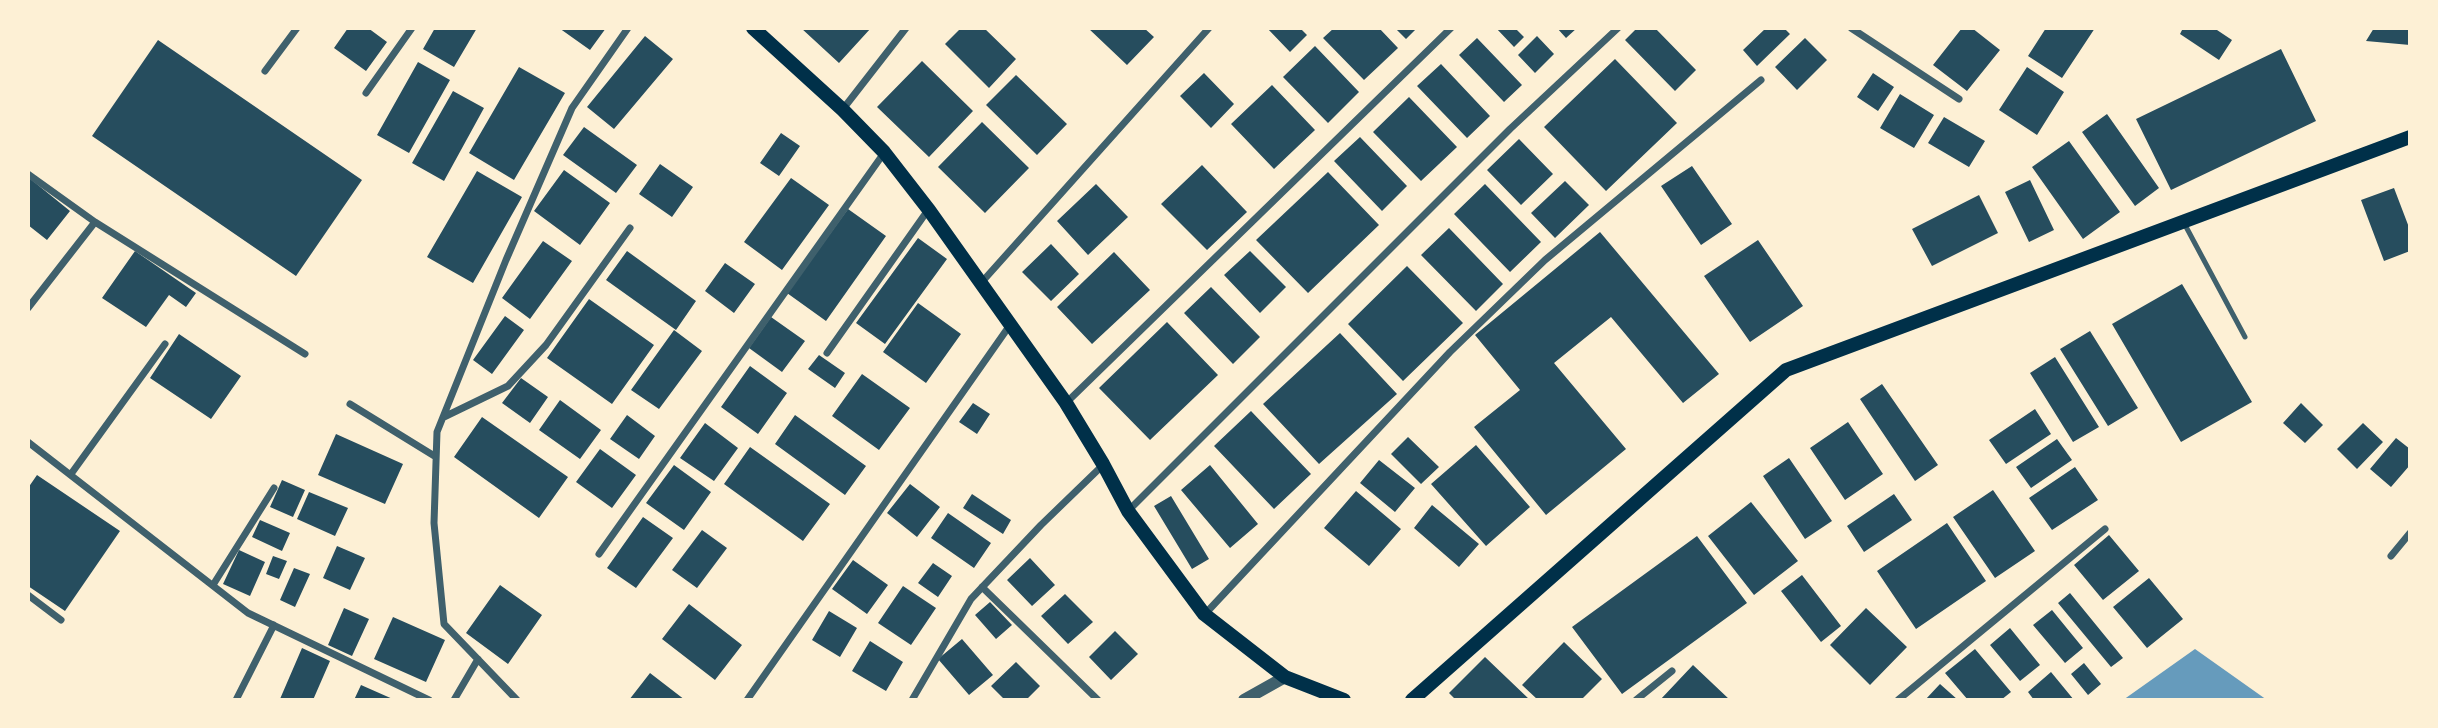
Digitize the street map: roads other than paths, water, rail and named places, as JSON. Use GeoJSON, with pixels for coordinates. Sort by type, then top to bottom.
{"type":"FeatureCollection","features":[{"type":"Feature","properties":{"kind":"main road"},"geometry":{"type":"LineString","coordinates":[[753,28],[843,110],[884,152],[929,210],[1066,403],[1128,511],[1204,614],[1285,677],[1344,700]]}},
{"type":"Feature","properties":{"kind":"main road"},"geometry":{"type":"LineString","coordinates":[[1412,700],[1786,370],[2410,136]]}},
{"type":"Feature","properties":{"kind":"street"},"geometry":{"type":"LineString","coordinates":[[265,71],[297,28]]}},
{"type":"Feature","properties":{"kind":"street"},"geometry":{"type":"LineString","coordinates":[[366,93],[412,28]]}},
{"type":"Feature","properties":{"kind":"street"},"geometry":{"type":"LineString","coordinates":[[516,700],[444,624],[433,523],[437,432],[506,260],[572,108],[628,28]]}},
{"type":"Feature","properties":{"kind":"street"},"geometry":{"type":"LineString","coordinates":[[843,110],[906,28]]}},
{"type":"Feature","properties":{"kind":"street"},"geometry":{"type":"LineString","coordinates":[[981,283],[1209,28]]}},
{"type":"Feature","properties":{"kind":"street"},"geometry":{"type":"LineString","coordinates":[[1066,403],[1451,28]]}},
{"type":"Feature","properties":{"kind":"street"},"geometry":{"type":"LineString","coordinates":[[1128,511],[1510,129],[1618,28]]}},
{"type":"Feature","properties":{"kind":"street"},"geometry":{"type":"LineString","coordinates":[[1851,28],[1959,99]]}},
{"type":"Feature","properties":{"kind":"street"},"geometry":{"type":"LineString","coordinates":[[1204,614],[1450,352],[1545,260],[1762,80]]}},
{"type":"Feature","properties":{"kind":"street"},"geometry":{"type":"LineString","coordinates":[[599,554],[884,152]]}},
{"type":"Feature","properties":{"kind":"street"},"geometry":{"type":"LineString","coordinates":[[28,174],[96,222],[305,354]]}},
{"type":"Feature","properties":{"kind":"street"},"geometry":{"type":"LineString","coordinates":[[827,353],[929,210]]}},
{"type":"Feature","properties":{"kind":"street"},"geometry":{"type":"LineString","coordinates":[[28,307],[96,222]]}},
{"type":"Feature","properties":{"kind":"street"},"geometry":{"type":"LineString","coordinates":[[443,418],[508,386],[546,345],[630,228]]}},
{"type":"Feature","properties":{"kind":"street"},"geometry":{"type":"LineString","coordinates":[[747,700],[1010,326]]}},
{"type":"Feature","properties":{"kind":"street"},"geometry":{"type":"LineString","coordinates":[[71,474],[165,344]]}},
{"type":"Feature","properties":{"kind":"street"},"geometry":{"type":"LineString","coordinates":[[350,404],[436,457]]}},
{"type":"Feature","properties":{"kind":"street"},"geometry":{"type":"LineString","coordinates":[[29,446],[71,474],[248,613],[429,700]]}},
{"type":"Feature","properties":{"kind":"street"},"geometry":{"type":"LineString","coordinates":[[912,700],[971,599],[1041,524],[1103,464]]}},
{"type":"Feature","properties":{"kind":"street"},"geometry":{"type":"LineString","coordinates":[[213,585],[274,488]]}},
{"type":"Feature","properties":{"kind":"street"},"geometry":{"type":"LineString","coordinates":[[1898,700],[2105,529]]}},
{"type":"Feature","properties":{"kind":"street"},"geometry":{"type":"LineString","coordinates":[[2391,556],[2410,533]]}},
{"type":"Feature","properties":{"kind":"street"},"geometry":{"type":"LineString","coordinates":[[982,587],[1098,700]]}},
{"type":"Feature","properties":{"kind":"street"},"geometry":{"type":"LineString","coordinates":[[28,595],[61,620]]}},
{"type":"Feature","properties":{"kind":"street"},"geometry":{"type":"LineString","coordinates":[[236,700],[274,625]]}},
{"type":"Feature","properties":{"kind":"street"},"geometry":{"type":"LineString","coordinates":[[454,700],[478,659]]}},
{"type":"Feature","properties":{"kind":"street"},"geometry":{"type":"LineString","coordinates":[[1636,700],[1672,671]]}},
{"type":"Feature","properties":{"kind":"street"},"geometry":{"type":"LineString","coordinates":[[1244,700],[1285,677]]}},
{"type":"Feature","properties":{"kind":"lane"},"geometry":{"type":"LineString","coordinates":[[2183,221],[2245,337]]}},
{"type":"Feature","properties":{"kind":"water"},"geometry":{"type":"Polygon","coordinates":[[[2195,649],[2267,700],[2123,700],[2195,649]]]}}]}
